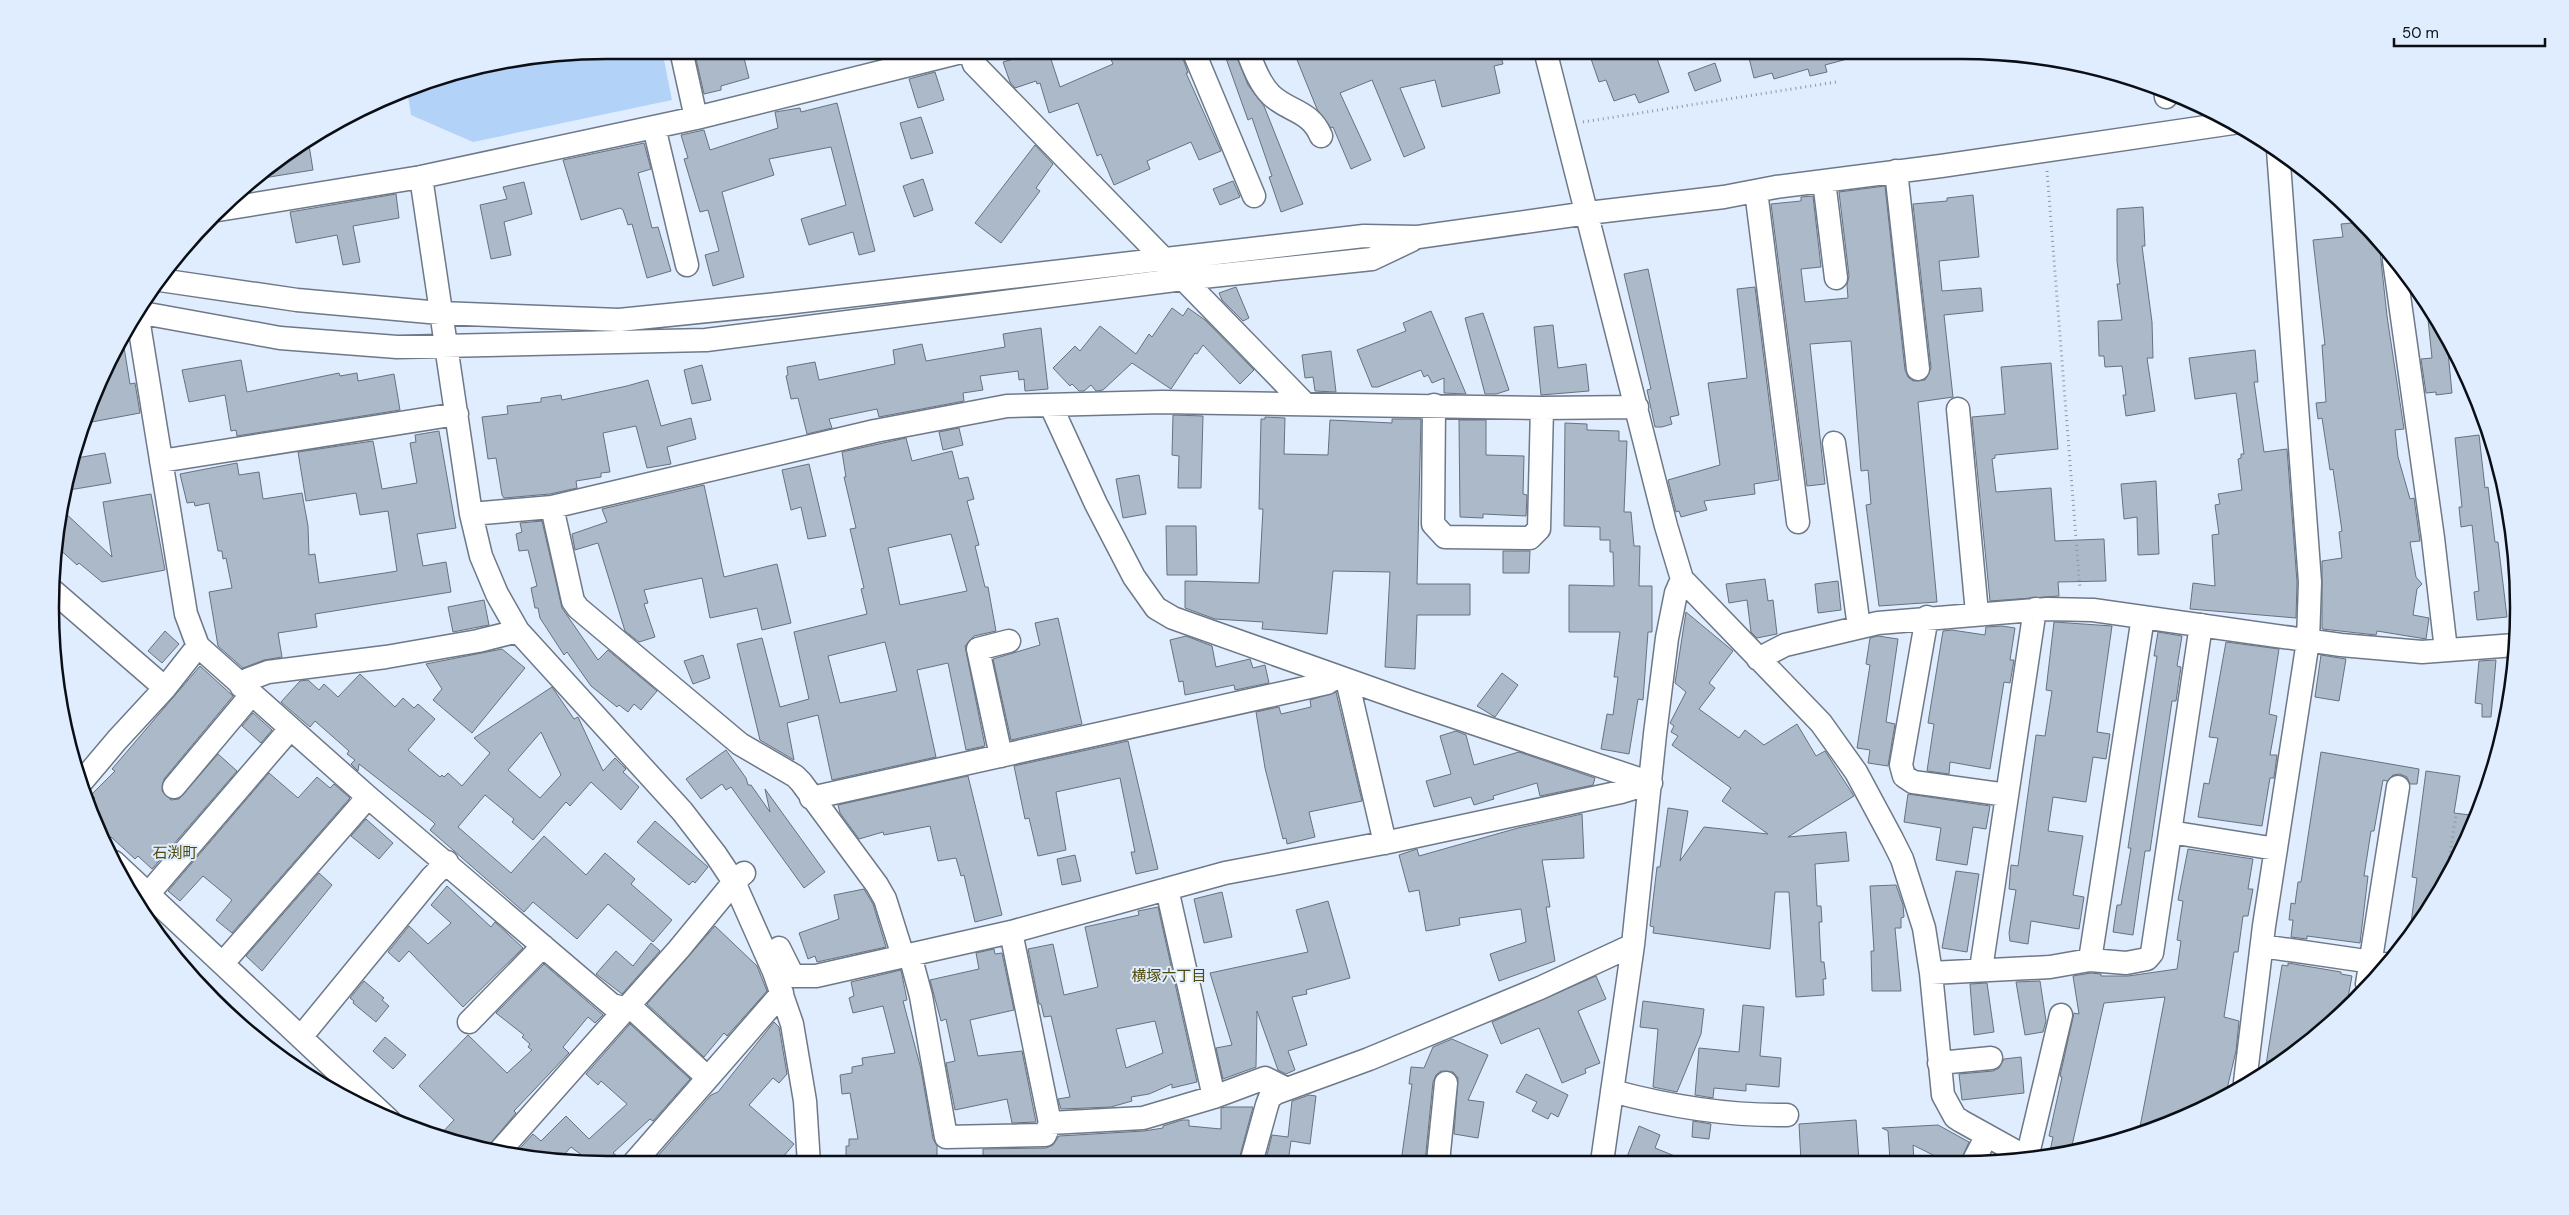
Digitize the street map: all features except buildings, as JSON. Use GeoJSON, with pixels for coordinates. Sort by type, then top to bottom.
{"type":"FeatureCollection","features":[{"type":"Feature","properties":{"kind":"street"},"geometry":{"type":"LineString","coordinates":[[683,59],[696,118]]}},
{"type":"Feature","properties":{"kind":"street"},"geometry":{"type":"LineString","coordinates":[[232,208],[421,177],[696,118],[933,59]]}},
{"type":"Feature","properties":{"kind":"street"},"geometry":{"type":"LineString","coordinates":[[972,59],[974,64],[1305,404]]}},
{"type":"Feature","properties":{"kind":"street"},"geometry":{"type":"LineString","coordinates":[[1197,59],[1254,196]]}},
{"type":"Feature","properties":{"kind":"street"},"geometry":{"type":"LineString","coordinates":[[1250,59],[1254,69],[1269,93],[1313,121],[1321,136]]}},
{"type":"Feature","properties":{"kind":"street"},"geometry":{"type":"LineString","coordinates":[[1547,59],[1666,526],[1682,579],[1821,723],[1856,772],[1902,859],[1924,928],[1931,973],[1943,1095],[1955,1117],[1986,1137],[2018,1153]]}},
{"type":"Feature","properties":{"kind":"street"},"geometry":{"type":"LineString","coordinates":[[166,281],[297,300],[440,313],[619,320],[777,304],[1364,236],[1418,238],[2222,125]]}},
{"type":"Feature","properties":{"kind":"street"},"geometry":{"type":"LineString","coordinates":[[654,127],[687,264]]}},
{"type":"Feature","properties":{"kind":"street"},"geometry":{"type":"LineString","coordinates":[[2246,1077],[2262,946],[2308,641],[2310,582],[2279,160]]}},
{"type":"Feature","properties":{"kind":"street"},"geometry":{"type":"LineString","coordinates":[[1896,171],[1918,369]]}},
{"type":"Feature","properties":{"kind":"street"},"geometry":{"type":"LineString","coordinates":[[421,177],[471,514],[481,556],[497,594],[518,631],[682,811],[697,812],[710,824],[739,878],[782,993],[796,1046],[806,1101],[809,1156]]}},
{"type":"Feature","properties":{"kind":"street"},"geometry":{"type":"LineString","coordinates":[[1824,181],[1836,278]]}},
{"type":"Feature","properties":{"kind":"street"},"geometry":{"type":"LineString","coordinates":[[1756,191],[1798,522]]}},
{"type":"Feature","properties":{"kind":"street"},"geometry":{"type":"LineString","coordinates":[[144,313],[280,338],[397,347],[706,340],[1184,279],[1372,259],[1418,238]]}},
{"type":"Feature","properties":{"kind":"street"},"geometry":{"type":"LineString","coordinates":[[2396,271],[2433,538],[2446,650]]}},
{"type":"Feature","properties":{"kind":"street"},"geometry":{"type":"LineString","coordinates":[[139,322],[186,614],[198,646],[290,730],[447,862],[612,1005],[635,1012],[708,1078]]}},
{"type":"Feature","properties":{"kind":"street"},"geometry":{"type":"LineString","coordinates":[[471,514],[552,508],[876,431],[1007,406],[1162,402],[1434,404],[1542,408],[1637,407]]}},
{"type":"Feature","properties":{"kind":"street"},"geometry":{"type":"LineString","coordinates":[[1434,404],[1433,524],[1445,537],[1530,538],[1539,530],[1542,408]]}},
{"type":"Feature","properties":{"kind":"street"},"geometry":{"type":"LineString","coordinates":[[1051,406],[1096,504],[1126,561],[1156,608],[1173,618],[1341,678],[1651,783]]}},
{"type":"Feature","properties":{"kind":"street"},"geometry":{"type":"LineString","coordinates":[[1958,409],[1977,613]]}},
{"type":"Feature","properties":{"kind":"street"},"geometry":{"type":"LineString","coordinates":[[161,461],[457,414]]}},
{"type":"Feature","properties":{"kind":"street"},"geometry":{"type":"LineString","coordinates":[[1834,443],[1859,627]]}},
{"type":"Feature","properties":{"kind":"street"},"geometry":{"type":"LineString","coordinates":[[552,508],[573,601],[578,608],[740,744],[795,776],[877,885],[885,899],[921,996],[946,1137],[1045,1135],[1050,1123],[1011,932]]}},
{"type":"Feature","properties":{"kind":"street"},"geometry":{"type":"LineString","coordinates":[[1603,1156],[1633,945],[1667,638],[1676,592],[1682,579]]}},
{"type":"Feature","properties":{"kind":"street"},"geometry":{"type":"LineString","coordinates":[[59,596],[165,688]]}},
{"type":"Feature","properties":{"kind":"street"},"geometry":{"type":"LineString","coordinates":[[1758,658],[1785,645],[1859,627],[1927,617],[2082,609],[2308,641],[2422,652],[2509,646]]}},
{"type":"Feature","properties":{"kind":"street"},"geometry":{"type":"LineString","coordinates":[[1981,969],[2035,610]]}},
{"type":"Feature","properties":{"kind":"street"},"geometry":{"type":"LineString","coordinates":[[1927,617],[1902,765],[1904,776],[1913,782],[2007,795]]}},
{"type":"Feature","properties":{"kind":"street"},"geometry":{"type":"LineString","coordinates":[[2090,960],[2143,617]]}},
{"type":"Feature","properties":{"kind":"street"},"geometry":{"type":"LineString","coordinates":[[1931,973],[2050,967],[2090,960],[2126,963],[2146,959],[2152,953],[2200,626]]}},
{"type":"Feature","properties":{"kind":"street"},"geometry":{"type":"LineString","coordinates":[[174,786],[246,691],[249,679],[268,672],[395,655],[478,641],[518,631]]}},
{"type":"Feature","properties":{"kind":"street"},"geometry":{"type":"LineString","coordinates":[[1002,756],[978,649],[1009,640]]}},
{"type":"Feature","properties":{"kind":"street"},"geometry":{"type":"LineString","coordinates":[[86,777],[165,688],[198,646]]}},
{"type":"Feature","properties":{"kind":"street"},"geometry":{"type":"LineString","coordinates":[[812,798],[1305,688],[1341,678]]}},
{"type":"Feature","properties":{"kind":"street"},"geometry":{"type":"LineString","coordinates":[[1341,678],[1384,843]]}},
{"type":"Feature","properties":{"kind":"street"},"geometry":{"type":"LineString","coordinates":[[149,893],[290,730]]}},
{"type":"Feature","properties":{"kind":"street"},"geometry":{"type":"LineString","coordinates":[[739,878],[757,895],[793,976],[816,976],[1011,932],[1225,874],[1384,843],[1622,792],[1651,783]]}},
{"type":"Feature","properties":{"kind":"street"},"geometry":{"type":"LineString","coordinates":[[2262,946],[2378,963],[2398,787]]}},
{"type":"Feature","properties":{"kind":"street"},"geometry":{"type":"LineString","coordinates":[[223,963],[368,797]]}},
{"type":"Feature","properties":{"kind":"street"},"geometry":{"type":"LineString","coordinates":[[2170,832],[2276,849]]}},
{"type":"Feature","properties":{"kind":"street"},"geometry":{"type":"LineString","coordinates":[[301,1037],[432,877],[447,862]]}},
{"type":"Feature","properties":{"kind":"street"},"geometry":{"type":"LineString","coordinates":[[128,874],[370,1102]]}},
{"type":"Feature","properties":{"kind":"street"},"geometry":{"type":"LineString","coordinates":[[504,1147],[739,878]]}},
{"type":"Feature","properties":{"kind":"street"},"geometry":{"type":"LineString","coordinates":[[1167,889],[1214,1097]]}},
{"type":"Feature","properties":{"kind":"street"},"geometry":{"type":"LineString","coordinates":[[1254,1156],[1270,1097],[1285,1088],[1369,1059],[1540,988],[1633,945]]}},
{"type":"Feature","properties":{"kind":"street"},"geometry":{"type":"LineString","coordinates":[[469,1022],[543,946]]}},
{"type":"Feature","properties":{"kind":"street"},"geometry":{"type":"LineString","coordinates":[[640,1156],[782,993]]}},
{"type":"Feature","properties":{"kind":"street"},"geometry":{"type":"LineString","coordinates":[[2030,1152],[2038,1107],[2061,1015]]}},
{"type":"Feature","properties":{"kind":"street"},"geometry":{"type":"LineString","coordinates":[[1939,1063],[1991,1058]]}},
{"type":"Feature","properties":{"kind":"street"},"geometry":{"type":"LineString","coordinates":[[1050,1123],[1143,1118],[1214,1097],[1265,1078],[1285,1088]]}},
{"type":"Feature","properties":{"kind":"street"},"geometry":{"type":"LineString","coordinates":[[1439,1156],[1446,1083]]}},
{"type":"Feature","properties":{"kind":"street"},"geometry":{"type":"LineString","coordinates":[[1612,1091],[1671,1105],[1746,1114],[1787,1115]]}},
{"type":"Feature","properties":{"kind":"street"},"geometry":{"type":"LineString","coordinates":[[1976,1156],[1986,1137]]}},
{"type":"Feature","properties":{"kind":"path"},"geometry":{"type":"LineString","coordinates":[[1565,124],[1836,82]]}},
{"type":"Feature","properties":{"kind":"path"},"geometry":{"type":"LineString","coordinates":[[2045,151],[2082,609]]}},
{"type":"Feature","properties":{"kind":"path"},"geometry":{"type":"LineString","coordinates":[[2449,859],[2456,815]]}},
{"type":"Feature","properties":{"kind":"shaded area"},"geometry":{"type":"Polygon","coordinates":[[[664,59],[672,100],[473,142],[411,115],[408,97],[431,88],[465,77],[500,69],[572,60],[664,59]]]}},
{"type":"Feature","properties":{"kind":"district","name":"石渕町"},"geometry":{"type":"Point","coordinates":[175,853]}},
{"type":"Feature","properties":{"kind":"district","name":"横塚六丁目"},"geometry":{"type":"Point","coordinates":[1169,976]}}]}
